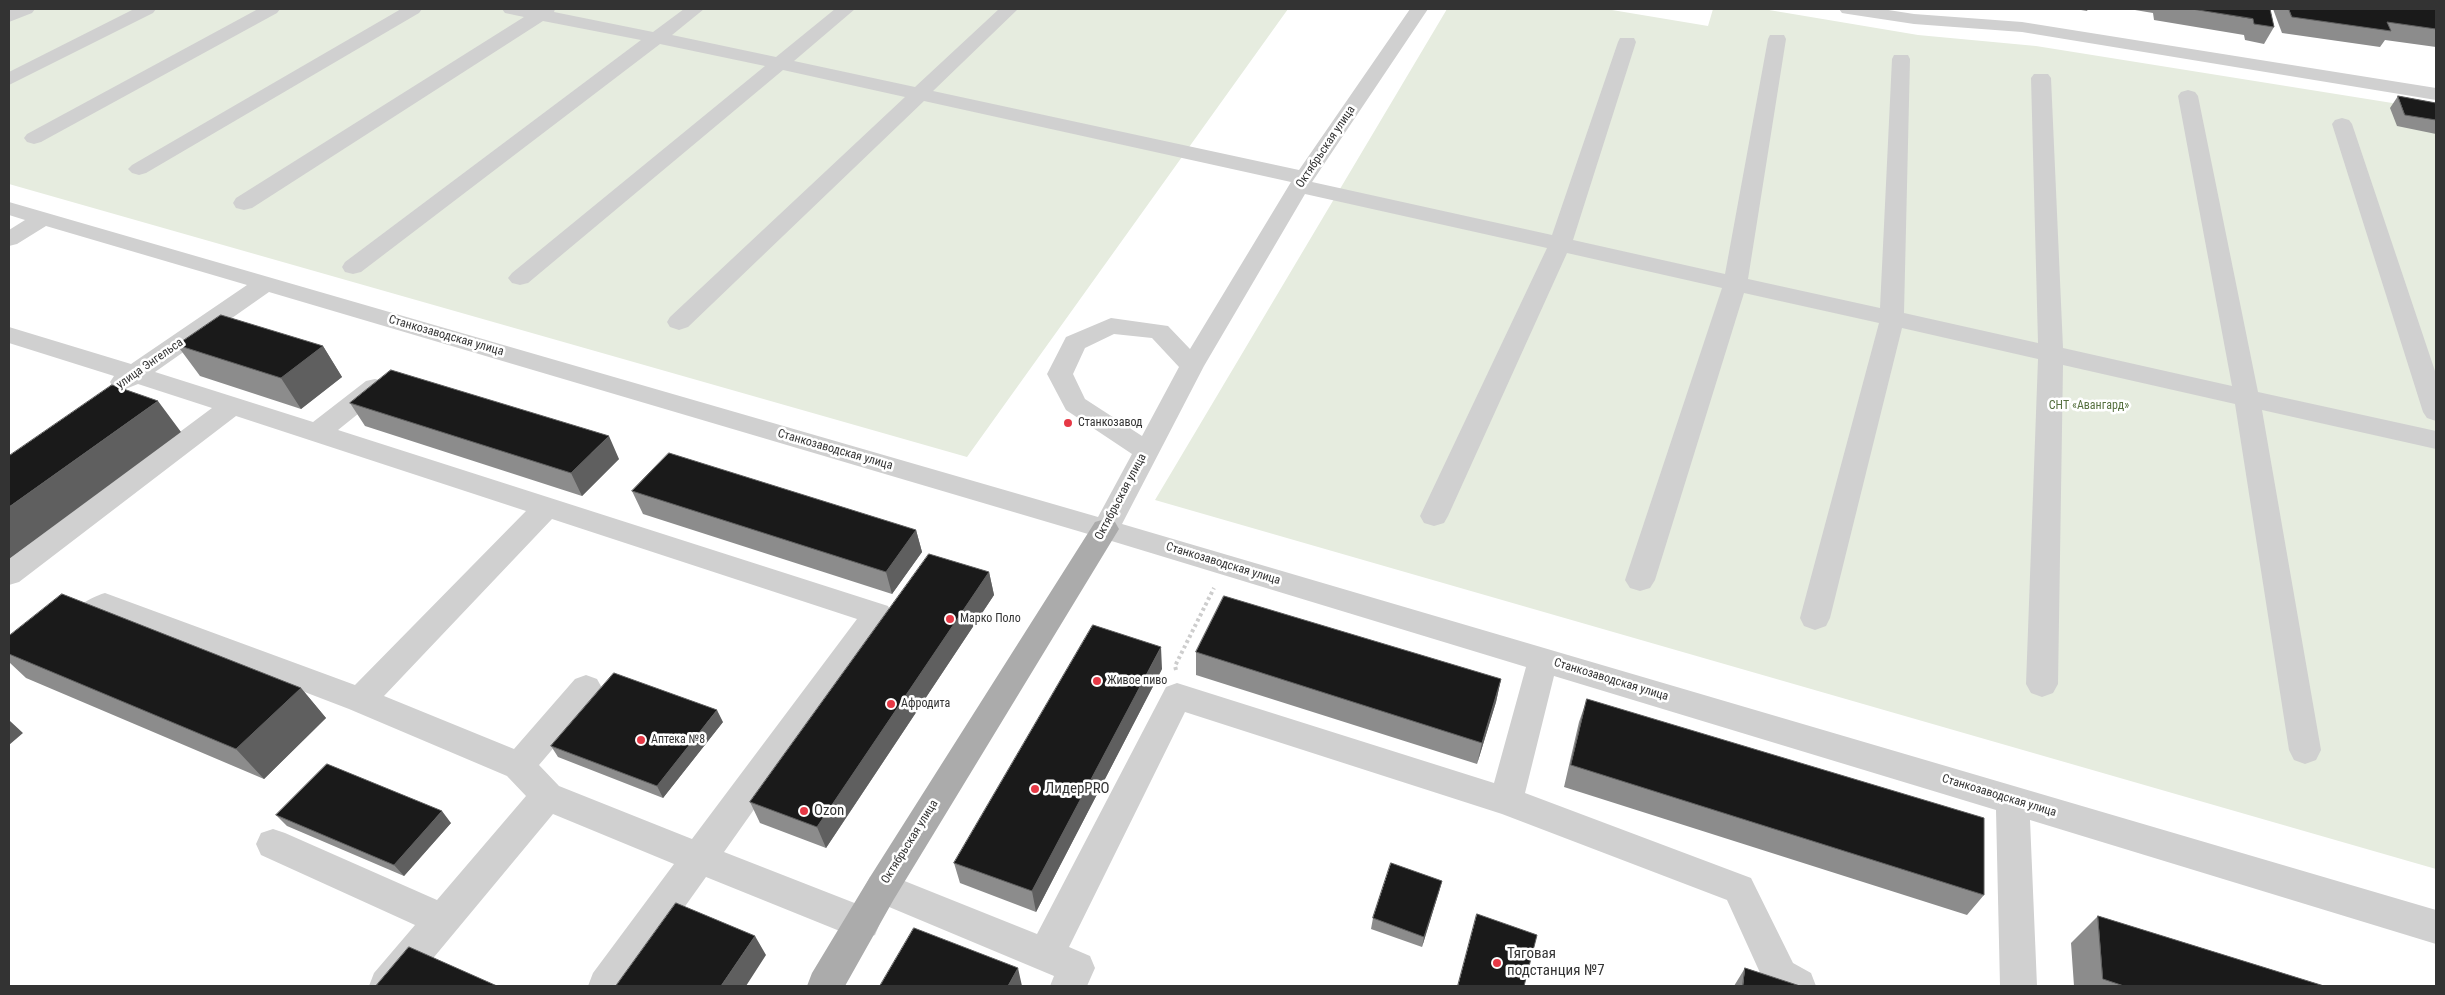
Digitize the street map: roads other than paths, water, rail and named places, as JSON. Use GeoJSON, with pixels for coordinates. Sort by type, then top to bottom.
{"type":"FeatureCollection","features":[{"type":"Feature","properties":{"kind":"main road","name":"Октябрьская улица"},"geometry":{"type":"LineString","coordinates":[[825,986],[882,888],[1105,529]]}},
{"type":"Feature","properties":{"kind":"street"},"geometry":{"type":"LineString","coordinates":[[9,17],[26,9]]}},
{"type":"Feature","properties":{"kind":"street"},"geometry":{"type":"LineString","coordinates":[[9,79],[147,9]]}},
{"type":"Feature","properties":{"kind":"street"},"geometry":{"type":"LineString","coordinates":[[34,138],[271,9]]}},
{"type":"Feature","properties":{"kind":"street"},"geometry":{"type":"LineString","coordinates":[[139,169],[413,9]]}},
{"type":"Feature","properties":{"kind":"street"},"geometry":{"type":"LineString","coordinates":[[511,9],[544,12],[920,95],[1302,182],[1735,284],[2436,440]]}},
{"type":"Feature","properties":{"kind":"street"},"geometry":{"type":"LineString","coordinates":[[353,266],[694,9]]}},
{"type":"Feature","properties":{"kind":"street"},"geometry":{"type":"LineString","coordinates":[[520,278],[846,9]]}},
{"type":"Feature","properties":{"kind":"street"},"geometry":{"type":"LineString","coordinates":[[679,322],[1009,9]]}},
{"type":"Feature","properties":{"kind":"street","name":"Октябрьская улица"},"geometry":{"type":"LineString","coordinates":[[1105,529],[1192,366],[1302,182],[1419,9]]}},
{"type":"Feature","properties":{"kind":"street"},"geometry":{"type":"LineString","coordinates":[[1848,9],[1914,19],[2022,27],[2436,94]]}},
{"type":"Feature","properties":{"kind":"street"},"geometry":{"type":"LineString","coordinates":[[244,203],[544,12]]}},
{"type":"Feature","properties":{"kind":"street"},"geometry":{"type":"LineString","coordinates":[[1640,580],[1735,284],[1777,39]]}},
{"type":"Feature","properties":{"kind":"street"},"geometry":{"type":"LineString","coordinates":[[1434,516],[1560,244],[1627,42]]}},
{"type":"Feature","properties":{"kind":"street"},"geometry":{"type":"LineString","coordinates":[[1815,618],[1892,319],[1901,59]]}},
{"type":"Feature","properties":{"kind":"street"},"geometry":{"type":"LineString","coordinates":[[2041,78],[2051,354],[2042,684]]}},
{"type":"Feature","properties":{"kind":"street"},"geometry":{"type":"LineString","coordinates":[[2188,96],[2247,398],[2305,750]]}},
{"type":"Feature","properties":{"kind":"street"},"geometry":{"type":"LineString","coordinates":[[2342,124],[2436,412]]}},
{"type":"Feature","properties":{"kind":"street","name":"Станкозаводская улица"},"geometry":{"type":"LineString","coordinates":[[9,208],[1105,529],[2436,927]]}},
{"type":"Feature","properties":{"kind":"street"},"geometry":{"type":"LineString","coordinates":[[9,239],[43,218]]}},
{"type":"Feature","properties":{"kind":"street","name":"улица Энгельса"},"geometry":{"type":"LineString","coordinates":[[104,396],[266,283]]}},
{"type":"Feature","properties":{"kind":"street"},"geometry":{"type":"LineString","coordinates":[[1146,451],[1075,404],[1060,374],[1075,343],[1111,326],[1159,331],[1192,366]]}},
{"type":"Feature","properties":{"kind":"street"},"geometry":{"type":"LineString","coordinates":[[9,335],[233,405],[877,614],[606,986]]}},
{"type":"Feature","properties":{"kind":"street"},"geometry":{"type":"LineString","coordinates":[[317,433],[375,387]]}},
{"type":"Feature","properties":{"kind":"street"},"geometry":{"type":"LineString","coordinates":[[9,574],[233,405]]}},
{"type":"Feature","properties":{"kind":"street"},"geometry":{"type":"LineString","coordinates":[[360,700],[547,507]]}},
{"type":"Feature","properties":{"kind":"street"},"geometry":{"type":"LineString","coordinates":[[51,647],[105,604],[360,700],[518,766],[547,796],[862,923]]}},
{"type":"Feature","properties":{"kind":"street"},"geometry":{"type":"LineString","coordinates":[[1506,801],[1543,660]]}},
{"type":"Feature","properties":{"kind":"street"},"geometry":{"type":"LineString","coordinates":[[518,766],[586,688]]}},
{"type":"Feature","properties":{"kind":"street"},"geometry":{"type":"LineString","coordinates":[[1045,956],[1177,696],[1506,801],[1739,889],[1780,976],[1798,986]]}},
{"type":"Feature","properties":{"kind":"street"},"geometry":{"type":"LineString","coordinates":[[387,986],[547,796]]}},
{"type":"Feature","properties":{"kind":"street"},"geometry":{"type":"LineString","coordinates":[[2012,800],[2018,986]]}},
{"type":"Feature","properties":{"kind":"street"},"geometry":{"type":"LineString","coordinates":[[273,844],[443,920]]}},
{"type":"Feature","properties":{"kind":"street"},"geometry":{"type":"LineString","coordinates":[[882,888],[1077,968],[1068,986]]}},
{"type":"Feature","properties":{"kind":"place","name":"Станкозавод"},"geometry":{"type":"Point","coordinates":[1068,423]}},
{"type":"Feature","properties":{"kind":"place","name":"Марко Поло"},"geometry":{"type":"Point","coordinates":[950,619]}},
{"type":"Feature","properties":{"kind":"place","name":"Живое пиво"},"geometry":{"type":"Point","coordinates":[1097,681]}},
{"type":"Feature","properties":{"kind":"place","name":"Афродита"},"geometry":{"type":"Point","coordinates":[891,704]}},
{"type":"Feature","properties":{"kind":"place","name":"Аптека №8"},"geometry":{"type":"Point","coordinates":[641,740]}},
{"type":"Feature","properties":{"kind":"place","name":"ЛидерPRO"},"geometry":{"type":"Point","coordinates":[1035,789]}},
{"type":"Feature","properties":{"kind":"place","name":"Ozon"},"geometry":{"type":"Point","coordinates":[804,811]}},
{"type":"Feature","properties":{"kind":"place","name":"Тяговая подстанция №7"},"geometry":{"type":"Point","coordinates":[1497,963]}},
{"type":"Feature","properties":{"kind":"park label","name":"СНТ «Авангард»"},"geometry":{"type":"Point","coordinates":[2089,406]}}]}
